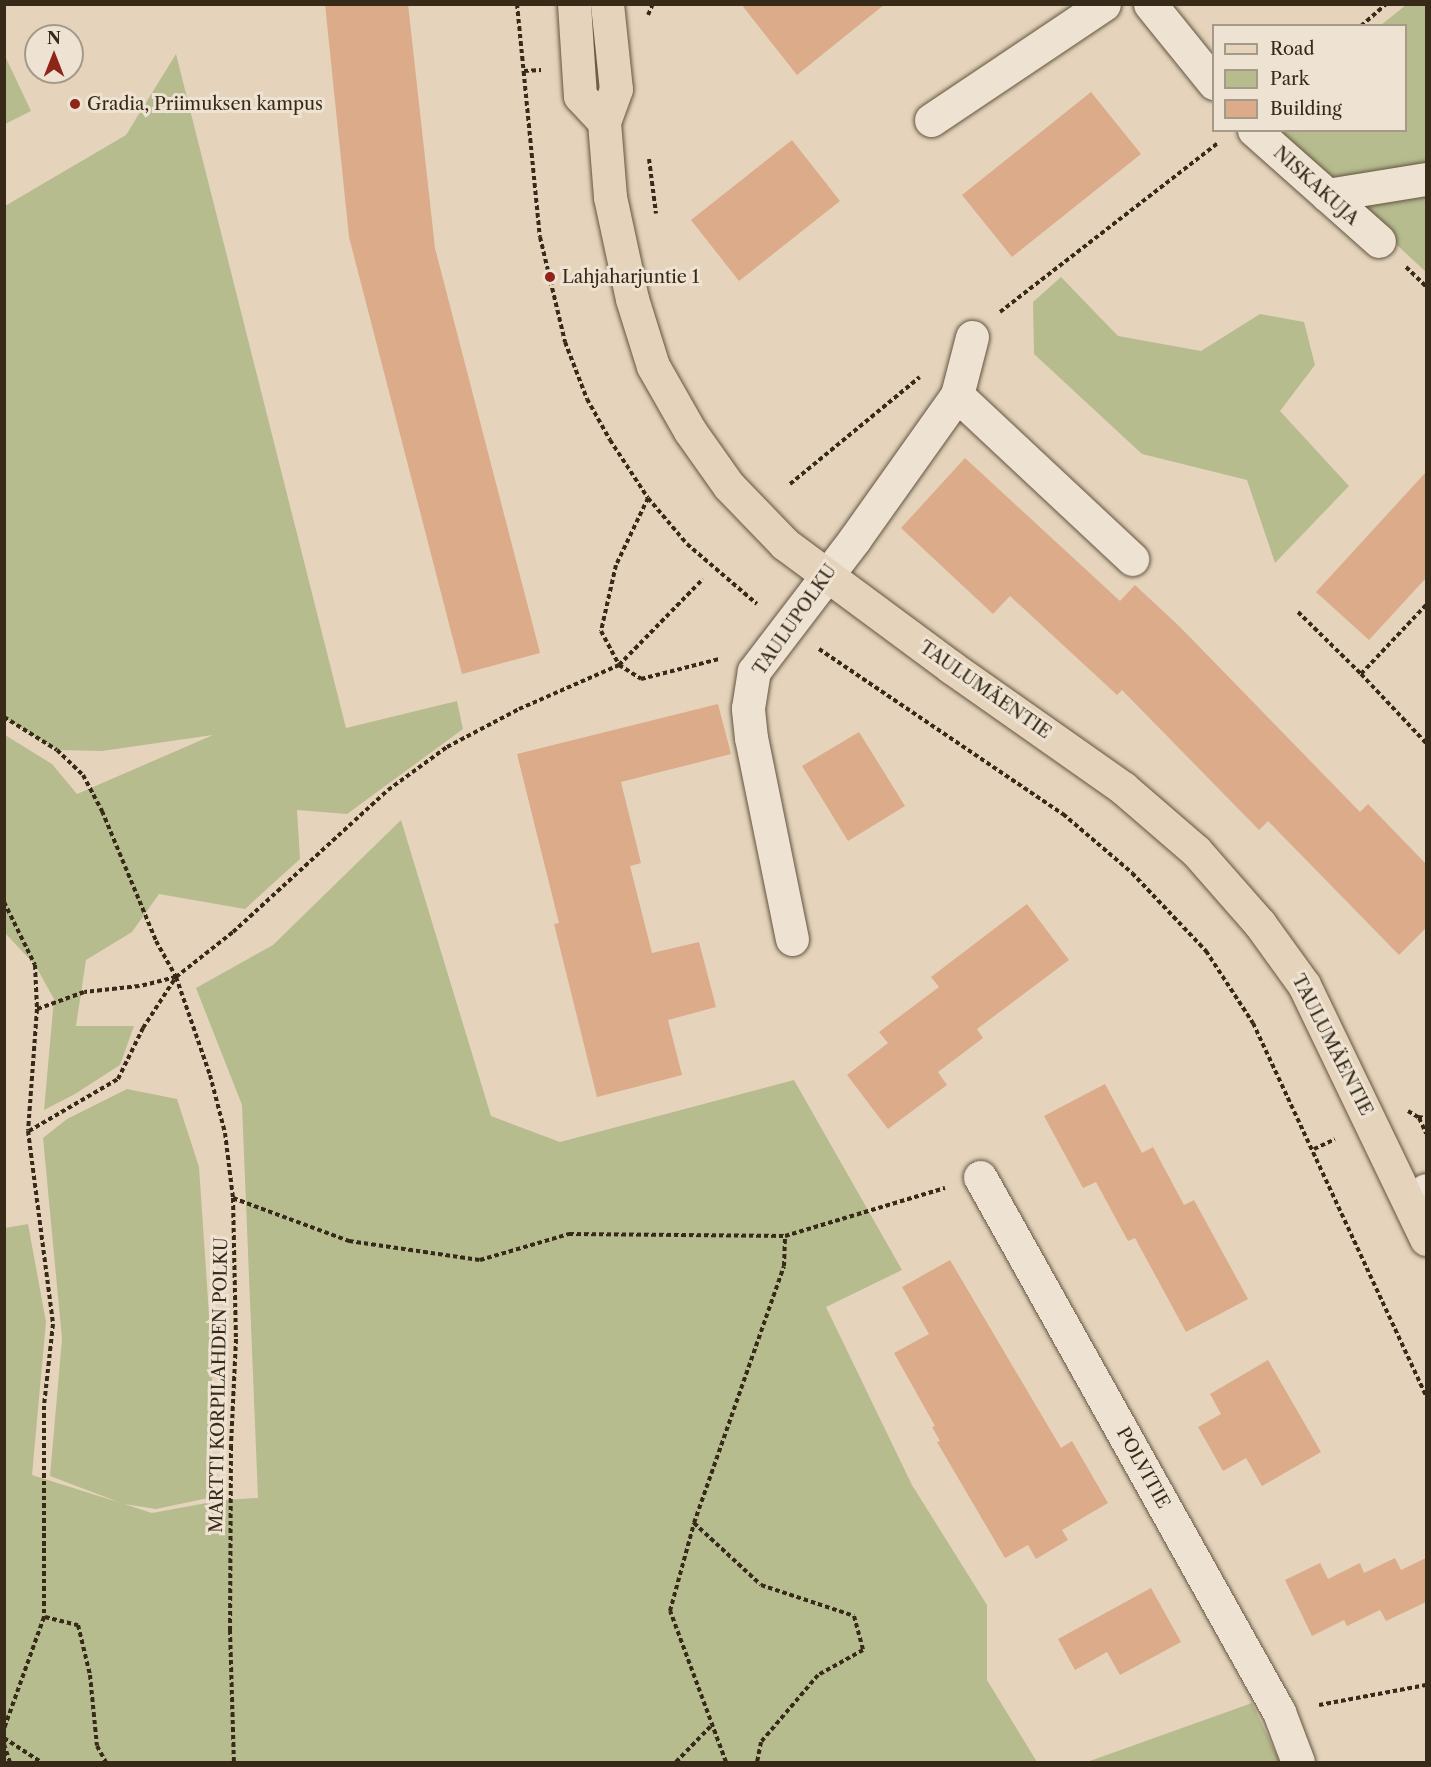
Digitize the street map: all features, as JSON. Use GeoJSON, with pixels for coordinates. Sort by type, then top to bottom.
{"type":"FeatureCollection","features":[{"type":"Feature","properties":{"kind":"main road"},"geometry":{"type":"LineString","coordinates":[[574,4],[580,96],[604,122]]}},
{"type":"Feature","properties":{"kind":"main road","name":"TAULUMÄENTIE"},"geometry":{"type":"LineString","coordinates":[[608,4],[616,89],[604,122],[610,197],[632,299],[653,366],[690,431],[729,486],[785,544],[1123,788],[1196,850],[1260,924],[1304,985],[1419,1198],[1426,1239]]}},
{"type":"Feature","properties":{"kind":"street"},"geometry":{"type":"LineString","coordinates":[[931,120],[1104,4]]}},
{"type":"Feature","properties":{"kind":"street"},"geometry":{"type":"LineString","coordinates":[[1159,15],[1212,81]]}},
{"type":"Feature","properties":{"kind":"street","name":"NISKAKUJA"},"geometry":{"type":"LineString","coordinates":[[1239,134],[1327,195],[1379,242]]}},
{"type":"Feature","properties":{"kind":"street"},"geometry":{"type":"LineString","coordinates":[[1327,195],[1426,180]]}},
{"type":"Feature","properties":{"kind":"street","name":"TAULUPOLKU"},"geometry":{"type":"LineString","coordinates":[[792,939],[751,738],[748,708],[754,671],[855,540],[957,395],[972,337]]}},
{"type":"Feature","properties":{"kind":"street"},"geometry":{"type":"LineString","coordinates":[[957,395],[1132,559]]}},
{"type":"Feature","properties":{"kind":"street","name":"POLVITIE"},"geometry":{"type":"LineString","coordinates":[[980,1178],[1280,1712],[1298,1762]]}},
{"type":"Feature","properties":{"kind":"path"},"geometry":{"type":"LineString","coordinates":[[517,4],[540,237],[565,342],[593,409],[610,440],[648,498],[687,544],[743,594],[787,627],[1063,814],[1132,873],[1206,951],[1253,1023],[1426,1395]]}},
{"type":"Feature","properties":{"kind":"path"},"geometry":{"type":"LineString","coordinates":[[1363,24],[1386,4]]}},
{"type":"Feature","properties":{"kind":"path"},"geometry":{"type":"LineString","coordinates":[[790,484],[813,463],[972,337],[1028,288],[1239,134]]}},
{"type":"Feature","properties":{"kind":"path"},"geometry":{"type":"LineString","coordinates":[[647,151],[657,219]]}},
{"type":"Feature","properties":{"kind":"path"},"geometry":{"type":"LineString","coordinates":[[648,498],[616,565],[601,631],[618,665],[641,679],[729,656]]}},
{"type":"Feature","properties":{"kind":"path"},"geometry":{"type":"LineString","coordinates":[[28,1131],[118,1079],[143,1028],[176,977],[233,932],[388,790],[447,747],[519,709],[618,665],[703,579]]}},
{"type":"Feature","properties":{"kind":"path"},"geometry":{"type":"LineString","coordinates":[[1361,674],[1426,605]]}},
{"type":"Feature","properties":{"kind":"path"},"geometry":{"type":"LineString","coordinates":[[1298,612],[1426,743]]}},
{"type":"Feature","properties":{"kind":"path","name":"MARTTI KORPILAHDEN POLKU"},"geometry":{"type":"LineString","coordinates":[[4,717],[57,750],[83,775],[102,811],[156,941],[176,977],[210,1075],[225,1133],[233,1198],[236,1339],[231,1446],[230,1630],[234,1762]]}},
{"type":"Feature","properties":{"kind":"path"},"geometry":{"type":"LineString","coordinates":[[4,902],[35,965],[37,1010],[28,1131],[53,1324],[44,1406],[44,1617],[4,1729]]}},
{"type":"Feature","properties":{"kind":"path"},"geometry":{"type":"LineString","coordinates":[[37,1010],[84,992],[139,986],[176,977]]}},
{"type":"Feature","properties":{"kind":"path"},"geometry":{"type":"LineString","coordinates":[[1418,1117],[1426,1133]]}},
{"type":"Feature","properties":{"kind":"path"},"geometry":{"type":"LineString","coordinates":[[233,1198],[349,1241],[480,1260],[569,1234],[785,1236],[980,1178]]}},
{"type":"Feature","properties":{"kind":"path"},"geometry":{"type":"LineString","coordinates":[[726,1762],[670,1611],[694,1523],[784,1266],[785,1236]]}},
{"type":"Feature","properties":{"kind":"path"},"geometry":{"type":"LineString","coordinates":[[694,1523],[761,1585],[855,1616],[863,1650],[818,1675],[761,1742],[757,1762]]}},
{"type":"Feature","properties":{"kind":"path"},"geometry":{"type":"LineString","coordinates":[[44,1617],[78,1625],[90,1675],[97,1746],[106,1762]]}},
{"type":"Feature","properties":{"kind":"path"},"geometry":{"type":"LineString","coordinates":[[1280,1712],[1426,1685]]}},
{"type":"Feature","properties":{"kind":"path"},"geometry":{"type":"LineString","coordinates":[[676,1762],[712,1725]]}},
{"type":"Feature","properties":{"kind":"path"},"geometry":{"type":"LineString","coordinates":[[4,1738],[41,1762]]}},
{"type":"Feature","properties":{"kind":"path"},"geometry":{"type":"LineString","coordinates":[[4,1744],[10,1762]]}},
{"type":"Feature","properties":{"kind":"green space"},"geometry":{"type":"Polygon","coordinates":[[[1406,5],[1426,5],[1426,272],[1275,132],[1407,132],[1407,24],[1382,24],[1406,5]]]}},
{"type":"Feature","properties":{"kind":"green space"},"geometry":{"type":"Polygon","coordinates":[[[176,54],[346,728],[457,701],[463,729],[347,814],[297,810],[300,859],[245,909],[159,894],[132,932],[86,960],[76,1026],[134,1026],[120,1065],[75,1094],[44,1110],[54,999],[35,965],[5,933],[5,735],[52,764],[77,794],[213,735],[102,751],[57,750],[5,718],[5,206],[126,135],[176,54]]]}},
{"type":"Feature","properties":{"kind":"green space"},"geometry":{"type":"Polygon","coordinates":[[[5,56],[31,111],[4,124],[5,56]]]}},
{"type":"Feature","properties":{"kind":"green space"},"geometry":{"type":"Polygon","coordinates":[[[1061,277],[1118,336],[1201,351],[1260,314],[1304,322],[1315,365],[1280,411],[1349,486],[1275,563],[1247,480],[1142,454],[1034,354],[1033,302],[1061,277]]]}},
{"type":"Feature","properties":{"kind":"green space"},"geometry":{"type":"Polygon","coordinates":[[[401,820],[491,1116],[560,1142],[794,1080],[902,1270],[826,1307],[912,1485],[987,1605],[987,1680],[1037,1762],[5,1762],[5,1228],[28,1224],[46,1322],[32,1475],[121,1503],[50,1476],[62,1339],[43,1138],[67,1119],[127,1089],[177,1099],[199,1167],[212,1359],[213,1497],[156,1509],[124,1504],[152,1513],[223,1500],[258,1498],[242,1105],[196,988],[273,945],[401,820]]]}},
{"type":"Feature","properties":{"kind":"green space"},"geometry":{"type":"Polygon","coordinates":[[[1252,1703],[1280,1762],[1087,1762],[1252,1703]]]}},
{"type":"Feature","properties":{"kind":"building"},"geometry":{"type":"Polygon","coordinates":[[[325,4],[408,4],[435,248],[540,653],[462,674],[349,237],[325,4]]]}},
{"type":"Feature","properties":{"kind":"building"},"geometry":{"type":"Polygon","coordinates":[[[741,4],[885,4],[797,75],[741,4]]]}},
{"type":"Feature","properties":{"kind":"building"},"geometry":{"type":"Polygon","coordinates":[[[1091,92],[1141,154],[1012,257],[962,195],[1091,92]]]}},
{"type":"Feature","properties":{"kind":"building"},"geometry":{"type":"Polygon","coordinates":[[[792,140],[840,201],[739,281],[691,220],[792,140]]]}},
{"type":"Feature","properties":{"kind":"building"},"geometry":{"type":"Polygon","coordinates":[[[965,458],[1120,601],[1135,585],[1180,627],[1360,812],[1368,804],[1426,864],[1426,928],[1399,955],[1268,821],[1259,830],[1122,690],[1117,695],[1010,596],[993,614],[901,528],[965,458]]]}},
{"type":"Feature","properties":{"kind":"building"},"geometry":{"type":"Polygon","coordinates":[[[1426,472],[1426,578],[1369,640],[1316,592],[1426,472]]]}},
{"type":"Feature","properties":{"kind":"building"},"geometry":{"type":"Polygon","coordinates":[[[718,704],[731,754],[621,782],[641,863],[630,866],[652,953],[699,942],[716,1007],[668,1020],[682,1075],[597,1097],[554,924],[559,923],[517,754],[718,704]]]}},
{"type":"Feature","properties":{"kind":"building"},"geometry":{"type":"Polygon","coordinates":[[[859,732],[905,806],[848,841],[802,766],[859,732]]]}},
{"type":"Feature","properties":{"kind":"building"},"geometry":{"type":"Polygon","coordinates":[[[1027,904],[1069,960],[977,1029],[983,1038],[938,1072],[947,1085],[888,1129],[847,1075],[888,1043],[879,1032],[939,987],[931,977],[1027,904]]]}},
{"type":"Feature","properties":{"kind":"building"},"geometry":{"type":"Polygon","coordinates":[[[1105,1084],[1142,1153],[1153,1147],[1184,1205],[1194,1200],[1248,1299],[1186,1332],[1135,1238],[1128,1241],[1096,1182],[1083,1188],[1044,1116],[1105,1084]]]}},
{"type":"Feature","properties":{"kind":"building"},"geometry":{"type":"Polygon","coordinates":[[[950,1260],[1061,1448],[1072,1441],[1108,1503],[1062,1530],[1068,1540],[1036,1559],[1028,1545],[1005,1558],[937,1442],[940,1441],[932,1427],[935,1426],[894,1353],[929,1334],[902,1287],[950,1260]]]}},
{"type":"Feature","properties":{"kind":"building"},"geometry":{"type":"Polygon","coordinates":[[[1268,1360],[1321,1452],[1262,1486],[1246,1458],[1223,1471],[1198,1427],[1221,1414],[1210,1394],[1268,1360]]]}},
{"type":"Feature","properties":{"kind":"building"},"geometry":{"type":"Polygon","coordinates":[[[1395,1558],[1401,1570],[1426,1558],[1426,1602],[1386,1621],[1380,1610],[1347,1626],[1344,1620],[1312,1636],[1285,1580],[1320,1563],[1328,1579],[1360,1563],[1364,1573],[1395,1558]]]}},
{"type":"Feature","properties":{"kind":"building"},"geometry":{"type":"Polygon","coordinates":[[[1151,1588],[1181,1642],[1120,1675],[1107,1652],[1075,1670],[1058,1639],[1151,1588]]]}},
{"type":"Feature","properties":{"kind":"place","name":"Gradia, Priimuksen kampus"},"geometry":{"type":"Point","coordinates":[75,104]}},
{"type":"Feature","properties":{"kind":"place","name":"Lahjaharjuntie 1"},"geometry":{"type":"Point","coordinates":[550,277]}}]}
